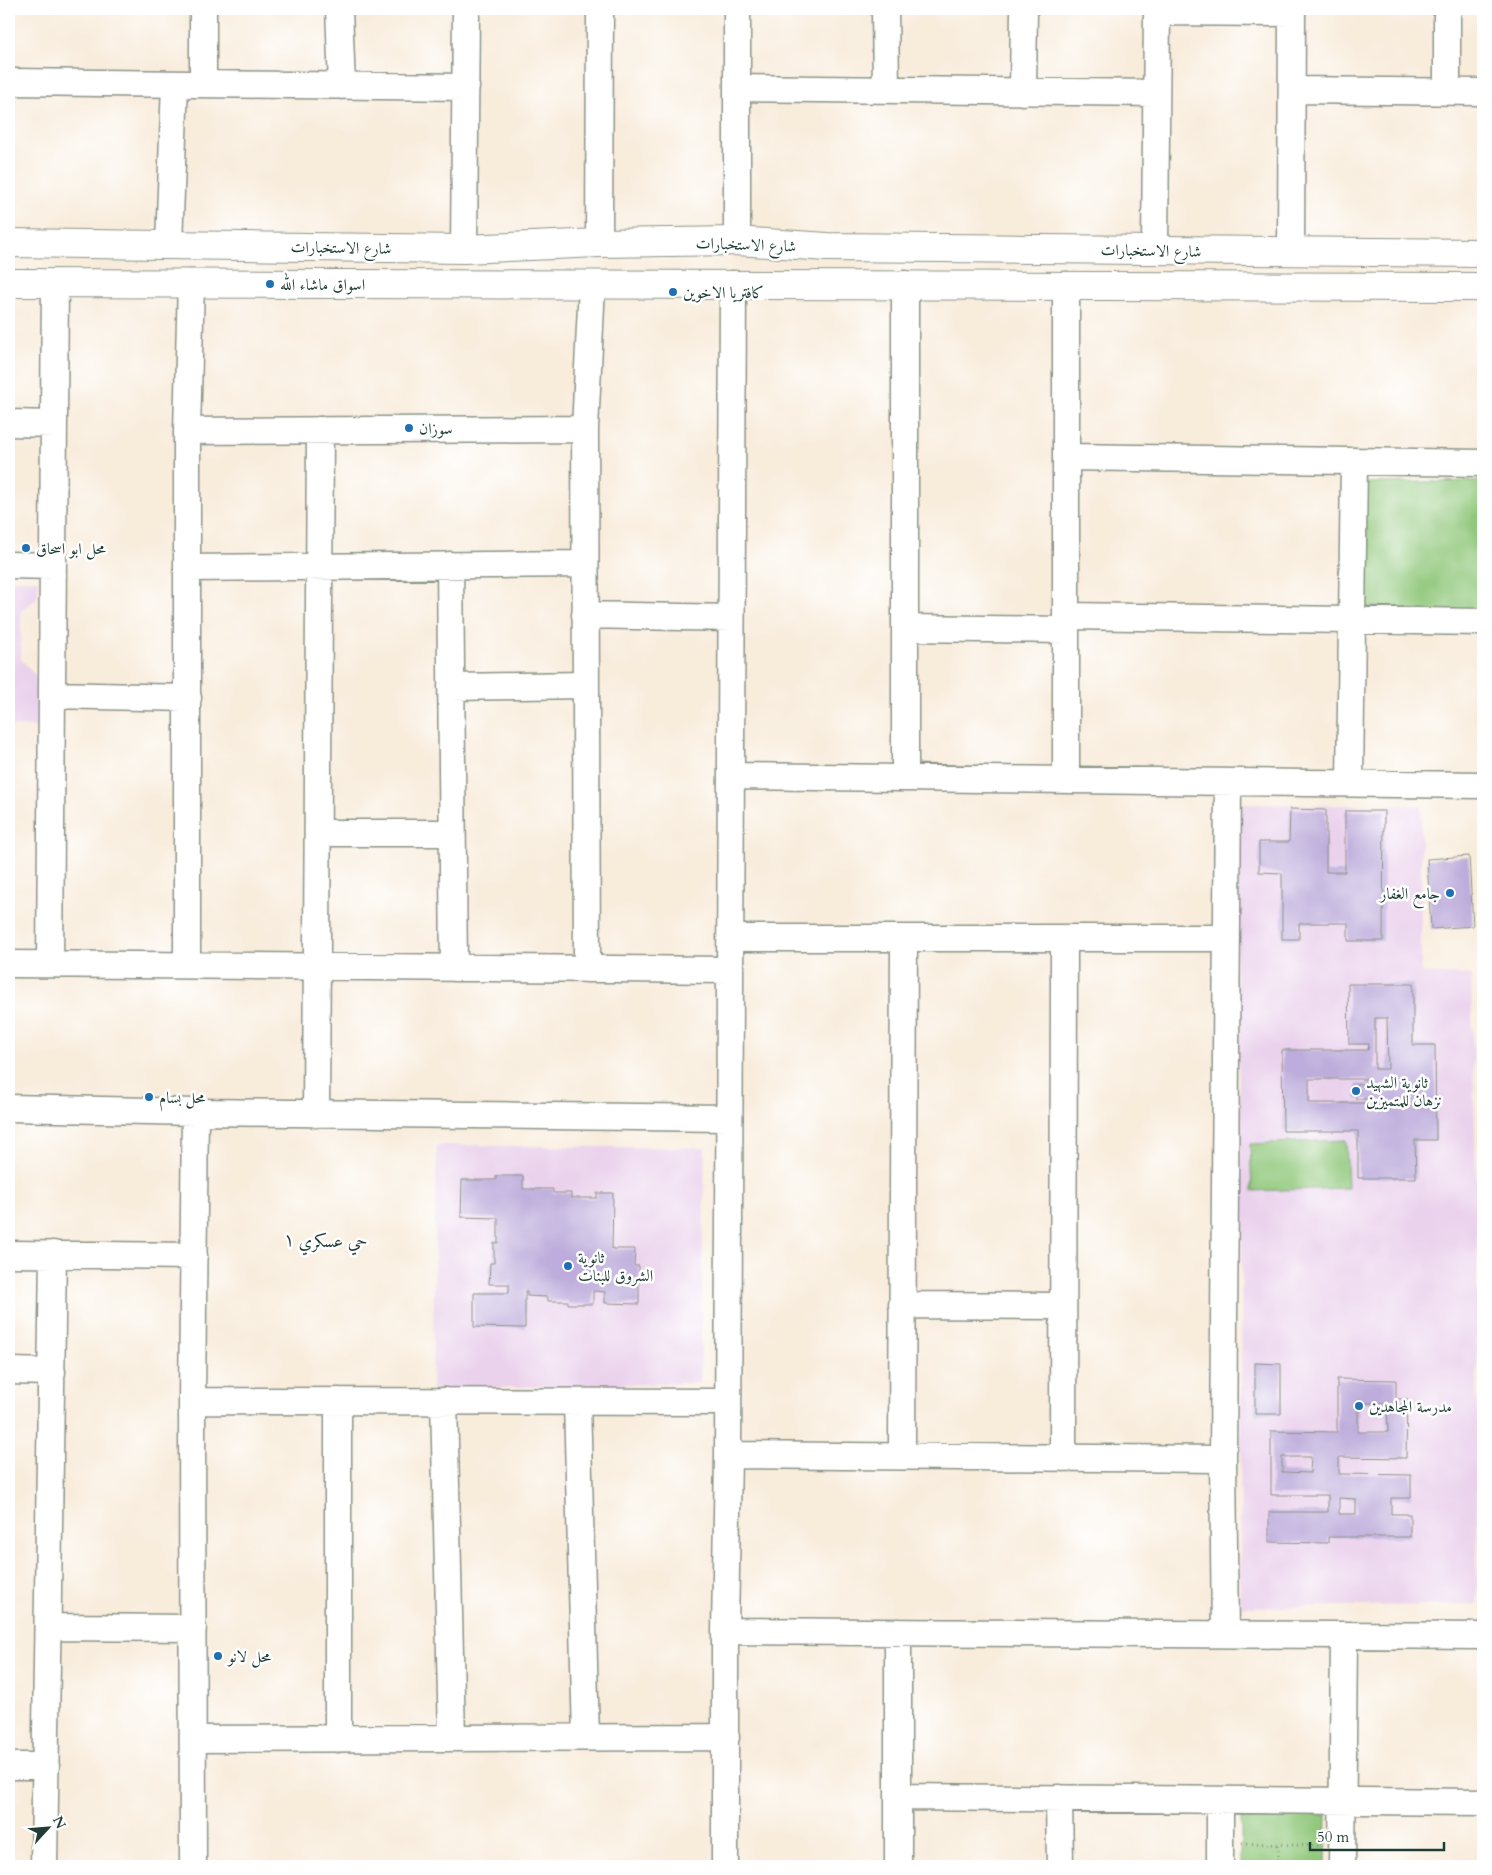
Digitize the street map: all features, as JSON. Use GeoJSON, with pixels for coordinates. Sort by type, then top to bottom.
{"type":"FeatureCollection","features":[{"type":"Feature","properties":{"kind":"main road","name":"شارع الاستخبارات"},"geometry":{"type":"LineString","coordinates":[[9,243],[464,249],[599,243],[737,241],[827,247],[1483,253]]}},
{"type":"Feature","properties":{"kind":"main road"},"geometry":{"type":"LineString","coordinates":[[827,247],[828,284]]}},
{"type":"Feature","properties":{"kind":"main road"},"geometry":{"type":"LineString","coordinates":[[9,283],[1483,287]]}},
{"type":"Feature","properties":{"kind":"street"},"geometry":{"type":"LineString","coordinates":[[203,9],[203,84]]}},
{"type":"Feature","properties":{"kind":"street"},"geometry":{"type":"LineString","coordinates":[[340,9],[342,86]]}},
{"type":"Feature","properties":{"kind":"street"},"geometry":{"type":"LineString","coordinates":[[464,249],[466,9]]}},
{"type":"Feature","properties":{"kind":"street"},"geometry":{"type":"LineString","coordinates":[[599,243],[600,9]]}},
{"type":"Feature","properties":{"kind":"street"},"geometry":{"type":"LineString","coordinates":[[737,9],[737,241]]}},
{"type":"Feature","properties":{"kind":"street"},"geometry":{"type":"LineString","coordinates":[[885,9],[886,90]]}},
{"type":"Feature","properties":{"kind":"street"},"geometry":{"type":"LineString","coordinates":[[1023,92],[1024,9]]}},
{"type":"Feature","properties":{"kind":"street"},"geometry":{"type":"LineString","coordinates":[[1447,9],[1447,91]]}},
{"type":"Feature","properties":{"kind":"street"},"geometry":{"type":"LineString","coordinates":[[1155,250],[1157,10],[1292,11],[1291,251]]}},
{"type":"Feature","properties":{"kind":"street"},"geometry":{"type":"LineString","coordinates":[[9,82],[466,87]]}},
{"type":"Feature","properties":{"kind":"street"},"geometry":{"type":"LineString","coordinates":[[169,244],[175,84]]}},
{"type":"Feature","properties":{"kind":"street"},"geometry":{"type":"LineString","coordinates":[[737,88],[1156,93]]}},
{"type":"Feature","properties":{"kind":"street"},"geometry":{"type":"LineString","coordinates":[[1292,90],[1483,92]]}},
{"type":"Feature","properties":{"kind":"street"},"geometry":{"type":"LineString","coordinates":[[50,964],[55,283]]}},
{"type":"Feature","properties":{"kind":"street"},"geometry":{"type":"LineString","coordinates":[[187,966],[187,431],[191,283]]}},
{"type":"Feature","properties":{"kind":"street"},"geometry":{"type":"LineString","coordinates":[[725,1866],[733,284]]}},
{"type":"Feature","properties":{"kind":"street"},"geometry":{"type":"LineString","coordinates":[[904,284],[905,778]]}},
{"type":"Feature","properties":{"kind":"street"},"geometry":{"type":"LineString","coordinates":[[1066,285],[1066,780]]}},
{"type":"Feature","properties":{"kind":"street"},"geometry":{"type":"LineString","coordinates":[[587,969],[585,429],[592,286]]}},
{"type":"Feature","properties":{"kind":"street"},"geometry":{"type":"LineString","coordinates":[[9,423],[54,424]]}},
{"type":"Feature","properties":{"kind":"street"},"geometry":{"type":"LineString","coordinates":[[187,431],[585,429]]}},
{"type":"Feature","properties":{"kind":"street"},"geometry":{"type":"LineString","coordinates":[[316,1114],[320,430]]}},
{"type":"Feature","properties":{"kind":"street"},"geometry":{"type":"LineString","coordinates":[[1066,456],[1483,463]]}},
{"type":"Feature","properties":{"kind":"street"},"geometry":{"type":"LineString","coordinates":[[1350,783],[1354,461]]}},
{"type":"Feature","properties":{"kind":"street"},"geometry":{"type":"LineString","coordinates":[[187,568],[585,564]]}},
{"type":"Feature","properties":{"kind":"street"},"geometry":{"type":"LineString","coordinates":[[9,565],[53,566]]}},
{"type":"Feature","properties":{"kind":"street"},"geometry":{"type":"LineString","coordinates":[[450,565],[454,968]]}},
{"type":"Feature","properties":{"kind":"street"},"geometry":{"type":"LineString","coordinates":[[586,615],[732,618]]}},
{"type":"Feature","properties":{"kind":"street"},"geometry":{"type":"LineString","coordinates":[[905,628],[1066,623],[1352,620],[1483,622]]}},
{"type":"Feature","properties":{"kind":"street"},"geometry":{"type":"LineString","coordinates":[[451,686],[586,685]]}},
{"type":"Feature","properties":{"kind":"street"},"geometry":{"type":"LineString","coordinates":[[52,696],[188,698]]}},
{"type":"Feature","properties":{"kind":"street"},"geometry":{"type":"LineString","coordinates":[[731,776],[1483,785]]}},
{"type":"Feature","properties":{"kind":"street"},"geometry":{"type":"LineString","coordinates":[[1225,1634],[1223,1459],[1228,782]]}},
{"type":"Feature","properties":{"kind":"street"},"geometry":{"type":"LineString","coordinates":[[318,833],[452,833]]}},
{"type":"Feature","properties":{"kind":"street"},"geometry":{"type":"LineString","coordinates":[[730,938],[1227,938]]}},
{"type":"Feature","properties":{"kind":"street"},"geometry":{"type":"LineString","coordinates":[[902,1456],[904,938]]}},
{"type":"Feature","properties":{"kind":"street"},"geometry":{"type":"LineString","coordinates":[[1063,1458],[1064,938]]}},
{"type":"Feature","properties":{"kind":"street"},"geometry":{"type":"LineString","coordinates":[[9,964],[730,970]]}},
{"type":"Feature","properties":{"kind":"street"},"geometry":{"type":"LineString","coordinates":[[9,1108],[316,1114],[729,1118]]}},
{"type":"Feature","properties":{"kind":"street"},"geometry":{"type":"LineString","coordinates":[[193,1866],[192,1400],[195,1112]]}},
{"type":"Feature","properties":{"kind":"street"},"geometry":{"type":"LineString","coordinates":[[9,1254],[194,1256]]}},
{"type":"Feature","properties":{"kind":"street"},"geometry":{"type":"LineString","coordinates":[[44,1866],[54,1254]]}},
{"type":"Feature","properties":{"kind":"street"},"geometry":{"type":"LineString","coordinates":[[902,1305],[1063,1306]]}},
{"type":"Feature","properties":{"kind":"street"},"geometry":{"type":"LineString","coordinates":[[9,1371],[52,1372]]}},
{"type":"Feature","properties":{"kind":"street"},"geometry":{"type":"LineString","coordinates":[[192,1400],[728,1402]]}},
{"type":"Feature","properties":{"kind":"street"},"geometry":{"type":"LineString","coordinates":[[338,1401],[338,1739]]}},
{"type":"Feature","properties":{"kind":"street"},"geometry":{"type":"LineString","coordinates":[[444,1401],[452,1738]]}},
{"type":"Feature","properties":{"kind":"street"},"geometry":{"type":"LineString","coordinates":[[578,1402],[586,1738]]}},
{"type":"Feature","properties":{"kind":"street"},"geometry":{"type":"LineString","coordinates":[[728,1455],[1223,1459]]}},
{"type":"Feature","properties":{"kind":"street"},"geometry":{"type":"LineString","coordinates":[[48,1627],[193,1628]]}},
{"type":"Feature","properties":{"kind":"street"},"geometry":{"type":"LineString","coordinates":[[725,1631],[1483,1636]]}},
{"type":"Feature","properties":{"kind":"street"},"geometry":{"type":"LineString","coordinates":[[898,1632],[898,1866]]}},
{"type":"Feature","properties":{"kind":"street"},"geometry":{"type":"LineString","coordinates":[[1334,1856],[1343,1800],[1344,1635]]}},
{"type":"Feature","properties":{"kind":"street"},"geometry":{"type":"LineString","coordinates":[[193,1739],[726,1736]]}},
{"type":"Feature","properties":{"kind":"street"},"geometry":{"type":"LineString","coordinates":[[9,1766],[46,1766]]}},
{"type":"Feature","properties":{"kind":"street"},"geometry":{"type":"LineString","coordinates":[[898,1797],[1483,1802]]}},
{"type":"Feature","properties":{"kind":"street"},"geometry":{"type":"LineString","coordinates":[[1059,1798],[1060,1866]]}},
{"type":"Feature","properties":{"kind":"street"},"geometry":{"type":"LineString","coordinates":[[1220,1800],[1220,1866]]}},
{"type":"Feature","properties":{"kind":"path"},"geometry":{"type":"LineString","coordinates":[[1241,1843],[1278,1845],[1334,1856]]}},
{"type":"Feature","properties":{"kind":"path"},"geometry":{"type":"LineString","coordinates":[[1278,1845],[1278,1866]]}},
{"type":"Feature","properties":{"kind":"shaded area"},"geometry":{"type":"Polygon","coordinates":[[[9,580],[38,580],[38,597],[21,611],[21,659],[38,679],[38,727],[9,726],[9,580]]]}},
{"type":"Feature","properties":{"kind":"shaded area"},"geometry":{"type":"Polygon","coordinates":[[[1239,804],[1421,806],[1421,973],[1471,975],[1477,1208],[1477,1605],[1240,1607],[1242,1207],[1236,969],[1239,804]]]}},
{"type":"Feature","properties":{"kind":"shaded area","name":"ثانوية الشروق للبنات"},"geometry":{"type":"Polygon","coordinates":[[[437,1145],[705,1148],[700,1383],[432,1389],[437,1145]]]}},
{"type":"Feature","properties":{"kind":"green space"},"geometry":{"type":"Polygon","coordinates":[[[1483,481],[1483,617],[1360,618],[1362,483],[1483,481]]]}},
{"type":"Feature","properties":{"kind":"green space"},"geometry":{"type":"Polygon","coordinates":[[[1346,1140],[1348,1188],[1252,1191],[1250,1144],[1346,1140]]]}},
{"type":"Feature","properties":{"kind":"green space"},"geometry":{"type":"Polygon","coordinates":[[[1241,1814],[1327,1815],[1326,1866],[1241,1866],[1241,1814]]]}},
{"type":"Feature","properties":{"kind":"building"},"geometry":{"type":"Polygon","coordinates":[[[1290,809],[1326,810],[1326,872],[1345,872],[1345,811],[1384,811],[1383,941],[1348,941],[1348,923],[1299,923],[1299,939],[1282,939],[1282,873],[1259,872],[1259,842],[1289,842],[1290,809]]]}},
{"type":"Feature","properties":{"kind":"building","name":"جامع الغفار"},"geometry":{"type":"Polygon","coordinates":[[[1469,856],[1473,926],[1431,929],[1427,859],[1469,856]]]}},
{"type":"Feature","properties":{"kind":"building"},"geometry":{"type":"Polygon","coordinates":[[[1348,984],[1413,984],[1413,1045],[1435,1045],[1436,1140],[1415,1140],[1416,1178],[1358,1178],[1358,1131],[1283,1131],[1282,1050],[1368,1050],[1369,1044],[1349,1044],[1348,984]],[[1375,1018],[1375,1069],[1388,1069],[1387,1018],[1375,1018]],[[1309,1079],[1309,1103],[1369,1103],[1369,1099],[1356,1099],[1356,1084],[1368,1084],[1368,1079],[1309,1079]]]}},
{"type":"Feature","properties":{"kind":"building"},"geometry":{"type":"Polygon","coordinates":[[[496,1176],[523,1176],[523,1189],[553,1189],[553,1193],[571,1193],[571,1198],[597,1198],[597,1193],[613,1193],[612,1249],[635,1249],[634,1266],[639,1266],[639,1304],[605,1303],[605,1292],[593,1291],[593,1304],[568,1304],[568,1301],[548,1301],[548,1297],[527,1296],[527,1291],[525,1291],[525,1328],[474,1327],[474,1293],[509,1293],[509,1284],[489,1284],[490,1263],[494,1263],[494,1243],[498,1243],[498,1218],[461,1217],[462,1180],[496,1180],[496,1176]]]}},
{"type":"Feature","properties":{"kind":"building"},"geometry":{"type":"Polygon","coordinates":[[[1255,1363],[1281,1364],[1281,1414],[1255,1414],[1255,1363]]]}},
{"type":"Feature","properties":{"kind":"building"},"geometry":{"type":"Polygon","coordinates":[[[1337,1379],[1396,1380],[1396,1399],[1407,1399],[1406,1458],[1339,1457],[1339,1474],[1411,1475],[1411,1498],[1391,1498],[1391,1514],[1410,1514],[1410,1537],[1328,1537],[1328,1543],[1269,1542],[1269,1512],[1328,1512],[1328,1495],[1271,1495],[1271,1431],[1337,1432],[1337,1379]],[[1358,1403],[1358,1432],[1388,1432],[1387,1403],[1358,1403]],[[1282,1457],[1282,1472],[1310,1473],[1311,1457],[1282,1457]],[[1339,1498],[1339,1514],[1356,1514],[1356,1499],[1339,1498]]]}},
{"type":"Feature","properties":{"kind":"place","name":"اسواق ماشاء الله"},"geometry":{"type":"Point","coordinates":[270,284]}},
{"type":"Feature","properties":{"kind":"place","name":"كافتريا الاخوين"},"geometry":{"type":"Point","coordinates":[673,292]}},
{"type":"Feature","properties":{"kind":"place","name":"سوزان"},"geometry":{"type":"Point","coordinates":[409,428]}},
{"type":"Feature","properties":{"kind":"place","name":"محل ابو اسحاق"},"geometry":{"type":"Point","coordinates":[26,548]}},
{"type":"Feature","properties":{"kind":"place","name":"جامع الغفار"},"geometry":{"type":"Point","coordinates":[1450,893]}},
{"type":"Feature","properties":{"kind":"place","name":"ثانوية الشهيد نزهان للمتميزين"},"geometry":{"type":"Point","coordinates":[1356,1091]}},
{"type":"Feature","properties":{"kind":"place","name":"محل بسام"},"geometry":{"type":"Point","coordinates":[149,1097]}},
{"type":"Feature","properties":{"kind":"place","name":"ثانوية الشروق للبنات"},"geometry":{"type":"Point","coordinates":[568,1266]}},
{"type":"Feature","properties":{"kind":"place","name":"مدرسة المجاهدين"},"geometry":{"type":"Point","coordinates":[1359,1406]}},
{"type":"Feature","properties":{"kind":"place","name":"محل لانو"},"geometry":{"type":"Point","coordinates":[218,1656]}},
{"type":"Feature","properties":{"kind":"district","name":"حي عسكري ١"},"geometry":{"type":"Point","coordinates":[326,1241]}}]}
